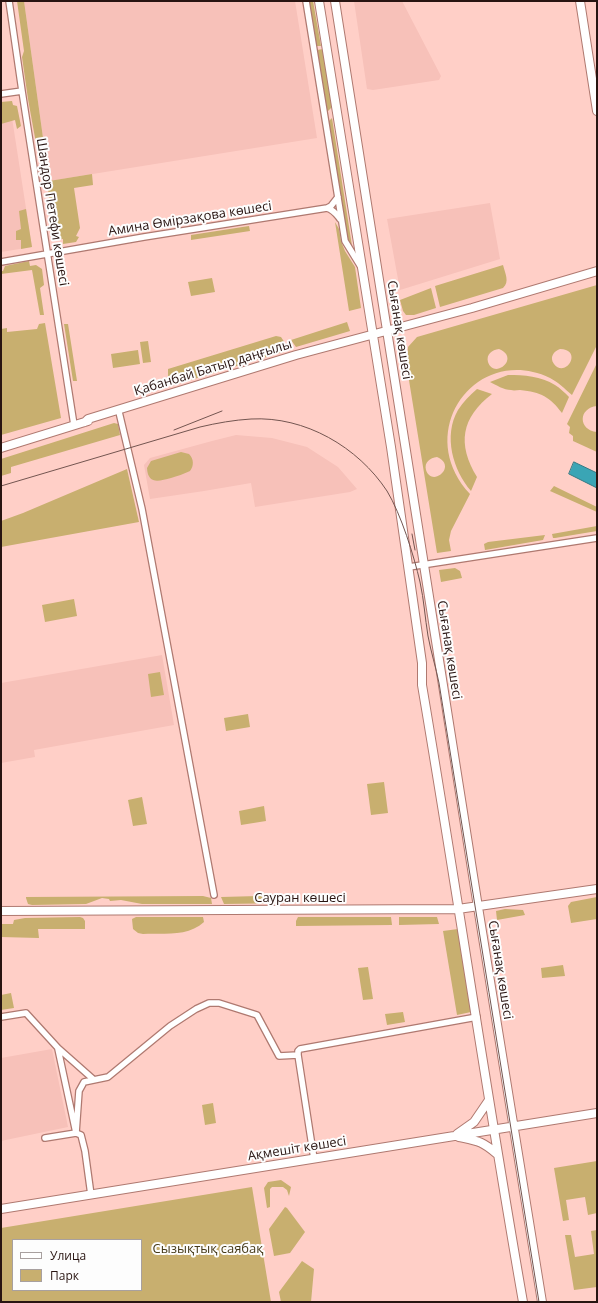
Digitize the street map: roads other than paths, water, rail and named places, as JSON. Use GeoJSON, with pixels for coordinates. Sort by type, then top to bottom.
{"type":"FeatureCollection","features":[{"type":"Feature","properties":{"kind":"main road","name":"Сығанақ көшесі"},"geometry":{"type":"LineString","coordinates":[[320,1],[374,334],[409,567],[422,663],[422,685],[522,1302]]}},
{"type":"Feature","properties":{"kind":"main road","name":"Сығанақ көшесі"},"geometry":{"type":"LineString","coordinates":[[335,1],[542,1302]]}},
{"type":"Feature","properties":{"kind":"main road"},"geometry":{"type":"LineString","coordinates":[[580,1],[597,111]]}},
{"type":"Feature","properties":{"kind":"main road"},"geometry":{"type":"LineString","coordinates":[[585,1],[597,77]]}},
{"type":"Feature","properties":{"kind":"main road"},"geometry":{"type":"LineString","coordinates":[[323,26],[328,31],[332,31],[338,25]]}},
{"type":"Feature","properties":{"kind":"main road"},"geometry":{"type":"LineString","coordinates":[[330,66],[332,62],[338,60],[345,64]]}},
{"type":"Feature","properties":{"kind":"main road","name":"Қабанбай Батыр даңғылы"},"geometry":{"type":"LineString","coordinates":[[84,422],[88,419],[167,394],[350,340],[472,308],[597,271]]}},
{"type":"Feature","properties":{"kind":"main road","name":"Қабанбай Батыр даңғылы"},"geometry":{"type":"LineString","coordinates":[[1,448],[84,422],[337,348],[350,340]]}},
{"type":"Feature","properties":{"kind":"main road","name":"Сауран көшесі"},"geometry":{"type":"LineString","coordinates":[[1,911],[458,909],[597,889]]}},
{"type":"Feature","properties":{"kind":"main road"},"geometry":{"type":"LineString","coordinates":[[454,1136],[474,1122],[489,1100]]}},
{"type":"Feature","properties":{"kind":"main road","name":"Ақмешіт көшесі"},"geometry":{"type":"LineString","coordinates":[[1,1209],[513,1126],[597,1114]]}},
{"type":"Feature","properties":{"kind":"main road"},"geometry":{"type":"LineString","coordinates":[[454,1136],[483,1143],[489,1146],[497,1154]]}},
{"type":"Feature","properties":{"kind":"street","name":"Шандор Петефи көшесі"},"geometry":{"type":"LineString","coordinates":[[9,1],[74,425]]}},
{"type":"Feature","properties":{"kind":"street"},"geometry":{"type":"LineString","coordinates":[[306,1],[345,241],[363,271]]}},
{"type":"Feature","properties":{"kind":"street"},"geometry":{"type":"LineString","coordinates":[[1,94],[22,91]]}},
{"type":"Feature","properties":{"kind":"street"},"geometry":{"type":"LineString","coordinates":[[325,209],[331,206],[338,197]]}},
{"type":"Feature","properties":{"kind":"street"},"geometry":{"type":"LineString","coordinates":[[325,209],[332,210],[336,213],[342,223]]}},
{"type":"Feature","properties":{"kind":"street","name":"Амина Өмірзақова көшесі"},"geometry":{"type":"LineString","coordinates":[[1,262],[47,253],[325,209]]}},
{"type":"Feature","properties":{"kind":"street"},"geometry":{"type":"LineString","coordinates":[[119,412],[142,509],[214,895]]}},
{"type":"Feature","properties":{"kind":"street"},"geometry":{"type":"LineString","coordinates":[[409,567],[597,538]]}},
{"type":"Feature","properties":{"kind":"street"},"geometry":{"type":"LineString","coordinates":[[76,1133],[79,1091],[84,1082],[108,1077],[170,1026],[196,1009],[209,1004],[219,1003],[257,1015],[279,1056],[298,1055]]}},
{"type":"Feature","properties":{"kind":"street"},"geometry":{"type":"LineString","coordinates":[[1,1017],[26,1013],[58,1048],[93,1079]]}},
{"type":"Feature","properties":{"kind":"street"},"geometry":{"type":"LineString","coordinates":[[314,1159],[298,1051],[302,1048],[477,1017]]}},
{"type":"Feature","properties":{"kind":"street"},"geometry":{"type":"LineString","coordinates":[[58,1048],[76,1133]]}},
{"type":"Feature","properties":{"kind":"street"},"geometry":{"type":"LineString","coordinates":[[45,1138],[76,1133],[81,1135],[85,1151],[91,1195]]}},
{"type":"Feature","properties":{"kind":"water"},"geometry":{"type":"Polygon","coordinates":[[[574,462],[597,473],[597,488],[569,474],[574,462]]]}},
{"type":"Feature","properties":{"kind":"tram line"},"geometry":{"type":"LineString","coordinates":[[174,430],[222,411]]}},
{"type":"Feature","properties":{"kind":"tram line"},"geometry":{"type":"LineString","coordinates":[[1,486],[200,427],[238,420],[271,419],[291,423],[328,437],[361,461],[375,475],[387,491],[397,511],[414,560],[421,589],[428,636],[439,683],[539,1302]]}},
{"type":"Feature","properties":{"kind":"tram line"},"geometry":{"type":"LineString","coordinates":[[412,534],[415,550]]}},
{"type":"Feature","properties":{"kind":"park label","name":"Сызықтық саябақ"},"geometry":{"type":"Point","coordinates":[208,1249]}}]}
